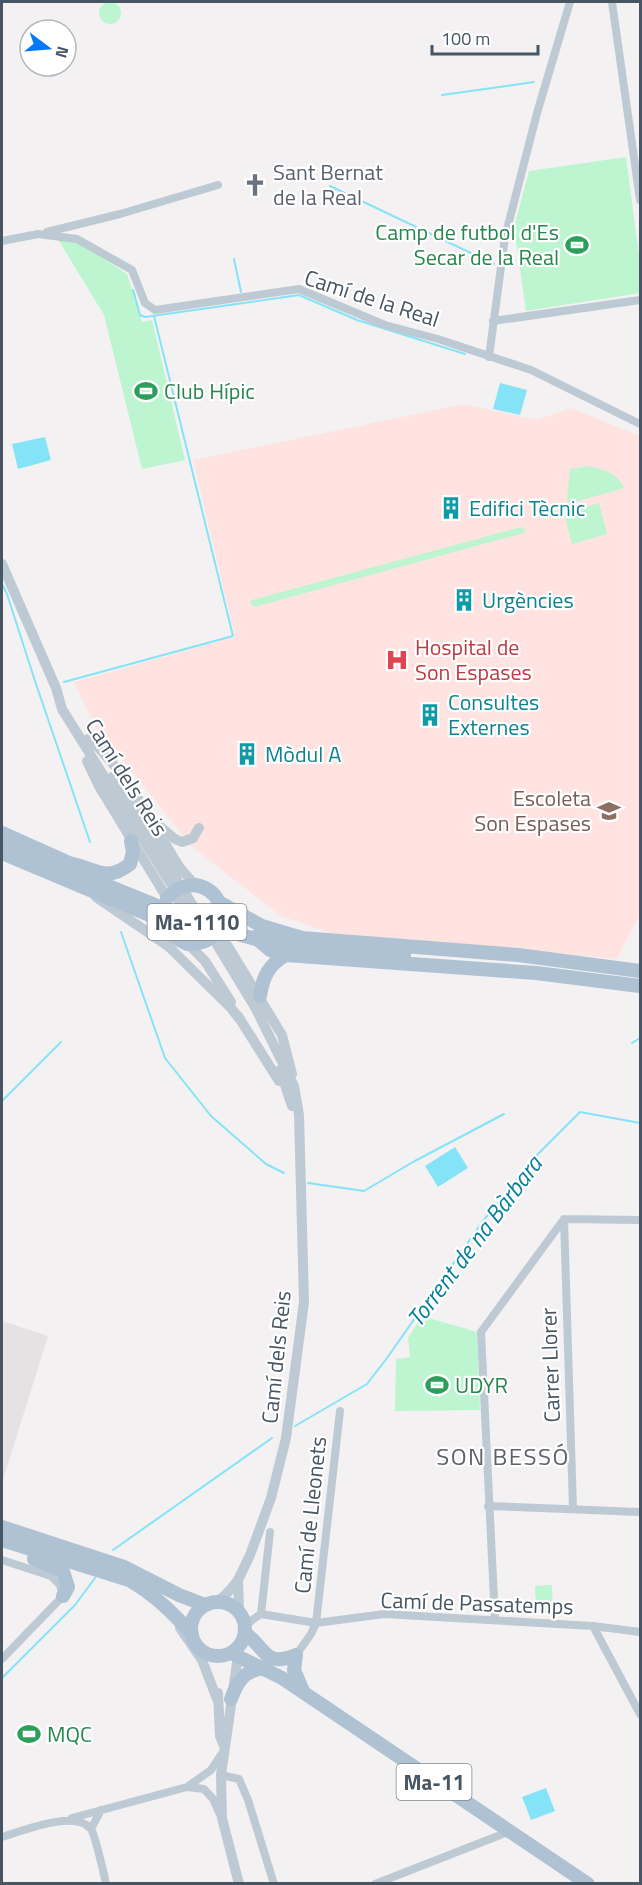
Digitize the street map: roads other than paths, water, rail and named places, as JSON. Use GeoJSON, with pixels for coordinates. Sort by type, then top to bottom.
{"type":"FeatureCollection","features":[{"type":"Feature","properties":{"kind":"main road","name":"Ma-1110"},"geometry":{"type":"LineString","coordinates":[[2,833],[68,863],[178,895],[208,890],[219,902],[262,926],[302,938],[430,949],[535,968],[559,976],[640,986]]}},
{"type":"Feature","properties":{"kind":"main road"},"geometry":{"type":"LineString","coordinates":[[68,863],[78,864],[101,873],[113,874],[130,864],[133,852],[132,841]]}},
{"type":"Feature","properties":{"kind":"main road","name":"Ma-1110"},"geometry":{"type":"LineString","coordinates":[[2,843],[207,926],[260,940],[498,967],[640,977]]}},
{"type":"Feature","properties":{"kind":"main road","name":"Ma-1110"},"geometry":{"type":"LineString","coordinates":[[2,852],[159,919],[170,935],[188,944],[199,944],[213,935],[222,910],[219,902]]}},
{"type":"Feature","properties":{"kind":"main road","name":"Ma-1110"},"geometry":{"type":"LineString","coordinates":[[164,924],[162,912],[178,895]]}},
{"type":"Feature","properties":{"kind":"main road","name":"Ma-1110"},"geometry":{"type":"LineString","coordinates":[[213,935],[239,928],[251,934],[270,950],[286,955],[500,972],[535,968]]}},
{"type":"Feature","properties":{"kind":"main road"},"geometry":{"type":"LineString","coordinates":[[430,949],[518,954],[640,971]]}},
{"type":"Feature","properties":{"kind":"main road"},"geometry":{"type":"LineString","coordinates":[[260,996],[262,982],[268,968],[286,955]]}},
{"type":"Feature","properties":{"kind":"main road"},"geometry":{"type":"LineString","coordinates":[[500,972],[577,988],[640,996]]}},
{"type":"Feature","properties":{"kind":"main road"},"geometry":{"type":"LineString","coordinates":[[2,1527],[124,1567],[178,1595],[209,1604],[222,1602],[239,1610]]}},
{"type":"Feature","properties":{"kind":"main road"},"geometry":{"type":"LineString","coordinates":[[2,1542],[12,1551],[63,1571],[68,1587],[63,1596]]}},
{"type":"Feature","properties":{"kind":"main road","name":"Ma-11"},"geometry":{"type":"LineString","coordinates":[[2,1542],[129,1581],[146,1590],[167,1607],[208,1653],[215,1656],[235,1652],[282,1678],[588,1884]]}},
{"type":"Feature","properties":{"kind":"main road"},"geometry":{"type":"LineString","coordinates":[[194,1639],[194,1618],[209,1604]]}},
{"type":"Feature","properties":{"kind":"main road","name":"Ma-11"},"geometry":{"type":"LineString","coordinates":[[239,1610],[245,1632],[282,1678]]}},
{"type":"Feature","properties":{"kind":"main road"},"geometry":{"type":"LineString","coordinates":[[235,1652],[245,1632],[275,1660],[279,1661],[296,1655],[294,1670],[304,1693]]}},
{"type":"Feature","properties":{"kind":"main road"},"geometry":{"type":"LineString","coordinates":[[224,1699],[245,1674],[263,1668]]}},
{"type":"Feature","properties":{"kind":"street"},"geometry":{"type":"LineString","coordinates":[[489,357],[505,237],[537,113],[570,2]]}},
{"type":"Feature","properties":{"kind":"street"},"geometry":{"type":"LineString","coordinates":[[612,2],[640,200]]}},
{"type":"Feature","properties":{"kind":"street"},"geometry":{"type":"LineString","coordinates":[[38,234],[120,214],[218,185]]}},
{"type":"Feature","properties":{"kind":"street","name":"Camí de la Real"},"geometry":{"type":"LineString","coordinates":[[2,241],[38,234],[78,239],[132,270],[145,303],[155,310],[299,289],[385,326],[438,339],[531,370],[640,424]]}},
{"type":"Feature","properties":{"kind":"street"},"geometry":{"type":"LineString","coordinates":[[493,321],[640,300]]}},
{"type":"Feature","properties":{"kind":"street","name":"Camí dels Reis"},"geometry":{"type":"LineString","coordinates":[[2,564],[56,688],[62,709],[84,739],[174,882]]}},
{"type":"Feature","properties":{"kind":"street"},"geometry":{"type":"LineString","coordinates":[[84,739],[99,748],[126,779],[147,813],[180,868],[178,895],[132,841],[100,788],[81,748],[84,739]]}},
{"type":"Feature","properties":{"kind":"street"},"geometry":{"type":"LineString","coordinates":[[147,813],[174,839],[182,842],[193,838],[199,828]]}},
{"type":"Feature","properties":{"kind":"street"},"geometry":{"type":"LineString","coordinates":[[84,888],[168,946],[241,1021]]}},
{"type":"Feature","properties":{"kind":"street","name":"Camí dels Reis"},"geometry":{"type":"LineString","coordinates":[[178,895],[213,935],[256,1009],[294,1086],[299,1115],[304,1302],[294,1387],[286,1438],[271,1498],[238,1580]]}},
{"type":"Feature","properties":{"kind":"street"},"geometry":{"type":"LineString","coordinates":[[213,935],[260,996],[282,1035],[290,1058],[294,1086]]}},
{"type":"Feature","properties":{"kind":"street","name":"Camí dels Reis"},"geometry":{"type":"LineString","coordinates":[[213,935],[233,983],[276,1059],[299,1130]]}},
{"type":"Feature","properties":{"kind":"street"},"geometry":{"type":"LineString","coordinates":[[188,944],[205,961],[291,1102]]}},
{"type":"Feature","properties":{"kind":"street"},"geometry":{"type":"LineString","coordinates":[[495,1620],[481,1332],[564,1220],[640,1220]]}},
{"type":"Feature","properties":{"kind":"street","name":"Carrer Llorer"},"geometry":{"type":"LineString","coordinates":[[564,1220],[573,1509]]}},
{"type":"Feature","properties":{"kind":"street","name":"Camí de Lleonets"},"geometry":{"type":"LineString","coordinates":[[316,1623],[340,1411]]}},
{"type":"Feature","properties":{"kind":"street"},"geometry":{"type":"LineString","coordinates":[[488,1506],[640,1512]]}},
{"type":"Feature","properties":{"kind":"street"},"geometry":{"type":"LineString","coordinates":[[245,1632],[252,1620],[261,1614],[270,1532]]}},
{"type":"Feature","properties":{"kind":"street"},"geometry":{"type":"LineString","coordinates":[[2,1542],[108,1578],[130,1587],[156,1604],[184,1632],[224,1699]]}},
{"type":"Feature","properties":{"kind":"street"},"geometry":{"type":"LineString","coordinates":[[2,1560],[51,1576],[60,1585],[63,1596],[2,1659]]}},
{"type":"Feature","properties":{"kind":"street"},"geometry":{"type":"LineString","coordinates":[[209,1604],[222,1598],[238,1580]]}},
{"type":"Feature","properties":{"kind":"street"},"geometry":{"type":"LineString","coordinates":[[238,1580],[239,1610]]}},
{"type":"Feature","properties":{"kind":"street","name":"Camí de Passatemps"},"geometry":{"type":"LineString","coordinates":[[261,1614],[316,1623],[384,1614],[593,1626],[640,1632]]}},
{"type":"Feature","properties":{"kind":"street"},"geometry":{"type":"LineString","coordinates":[[296,1655],[316,1623]]}},
{"type":"Feature","properties":{"kind":"street"},"geometry":{"type":"LineString","coordinates":[[593,1626],[640,1714]]}},
{"type":"Feature","properties":{"kind":"street"},"geometry":{"type":"LineString","coordinates":[[194,1639],[209,1667],[218,1692],[224,1699]]}},
{"type":"Feature","properties":{"kind":"street"},"geometry":{"type":"LineString","coordinates":[[222,1818],[221,1775],[228,1734],[224,1699],[235,1652]]}},
{"type":"Feature","properties":{"kind":"street"},"geometry":{"type":"LineString","coordinates":[[2,1837],[187,1786],[211,1770],[224,1749]]}},
{"type":"Feature","properties":{"kind":"street"},"geometry":{"type":"LineString","coordinates":[[221,1775],[239,1779],[248,1800],[274,1884]]}},
{"type":"Feature","properties":{"kind":"street"},"geometry":{"type":"LineString","coordinates":[[187,1786],[204,1789],[213,1799],[222,1818],[239,1884]]}},
{"type":"Feature","properties":{"kind":"street"},"geometry":{"type":"LineString","coordinates":[[91,1829],[101,1810]]}},
{"type":"Feature","properties":{"kind":"street"},"geometry":{"type":"LineString","coordinates":[[67,1819],[81,1822],[91,1829],[106,1884]]}},
{"type":"Feature","properties":{"kind":"street"},"geometry":{"type":"LineString","coordinates":[[375,1884],[508,1832]]}},
{"type":"Feature","properties":{"kind":"water"},"geometry":{"type":"Polygon","coordinates":[[[500,383],[527,390],[520,415],[493,409],[500,383]]]}},
{"type":"Feature","properties":{"kind":"water"},"geometry":{"type":"Polygon","coordinates":[[[45,437],[51,460],[18,469],[12,444],[45,437]]]}},
{"type":"Feature","properties":{"kind":"water"},"geometry":{"type":"Polygon","coordinates":[[[455,1147],[468,1168],[438,1187],[425,1166],[455,1147]]]}},
{"type":"Feature","properties":{"kind":"water"},"geometry":{"type":"Polygon","coordinates":[[[546,1788],[555,1811],[531,1820],[522,1797],[546,1788]]]}},
{"type":"Feature","properties":{"kind":"waterway"},"geometry":{"type":"LineString","coordinates":[[442,95],[534,82]]}},
{"type":"Feature","properties":{"kind":"waterway"},"geometry":{"type":"LineString","coordinates":[[330,186],[494,264]]}},
{"type":"Feature","properties":{"kind":"waterway"},"geometry":{"type":"LineString","coordinates":[[234,259],[241,292]]}},
{"type":"Feature","properties":{"kind":"waterway"},"geometry":{"type":"LineString","coordinates":[[133,290],[140,315],[145,317],[299,295],[357,320],[465,354]]}},
{"type":"Feature","properties":{"kind":"waterway"},"geometry":{"type":"LineString","coordinates":[[64,682],[233,636],[154,316]]}},
{"type":"Feature","properties":{"kind":"waterway"},"geometry":{"type":"LineString","coordinates":[[2,584],[90,842]]}},
{"type":"Feature","properties":{"kind":"waterway"},"geometry":{"type":"LineString","coordinates":[[121,932],[165,1058],[211,1116],[266,1164],[284,1173]]}},
{"type":"Feature","properties":{"kind":"waterway"},"geometry":{"type":"LineString","coordinates":[[632,1043],[640,1038]]}},
{"type":"Feature","properties":{"kind":"waterway"},"geometry":{"type":"LineString","coordinates":[[2,1101],[61,1042]]}},
{"type":"Feature","properties":{"kind":"waterway","name":"Torrent de na Bàrbara"},"geometry":{"type":"LineString","coordinates":[[295,1426],[367,1384],[483,1221],[537,1155],[580,1112],[640,1123]]}},
{"type":"Feature","properties":{"kind":"waterway"},"geometry":{"type":"LineString","coordinates":[[308,1183],[364,1191],[504,1114]]}},
{"type":"Feature","properties":{"kind":"waterway"},"geometry":{"type":"LineString","coordinates":[[113,1550],[272,1438]]}},
{"type":"Feature","properties":{"kind":"waterway"},"geometry":{"type":"LineString","coordinates":[[2,1678],[75,1605],[95,1578]]}},
{"type":"Feature","properties":{"kind":"place","name":"Sant Bernat de la Real"},"geometry":{"type":"Point","coordinates":[255,185]}},
{"type":"Feature","properties":{"kind":"place","name":"Camp de futbol d'Es Secar de la Real"},"geometry":{"type":"Point","coordinates":[577,245]}},
{"type":"Feature","properties":{"kind":"place","name":"Club Hípic"},"geometry":{"type":"Point","coordinates":[146,391]}},
{"type":"Feature","properties":{"kind":"place","name":"Edifici Tècnic"},"geometry":{"type":"Point","coordinates":[451,508]}},
{"type":"Feature","properties":{"kind":"place","name":"Urgències"},"geometry":{"type":"Point","coordinates":[464,600]}},
{"type":"Feature","properties":{"kind":"place","name":"Hospital de Son Espases"},"geometry":{"type":"Point","coordinates":[397,660]}},
{"type":"Feature","properties":{"kind":"place","name":"Consultes Externes"},"geometry":{"type":"Point","coordinates":[430,715]}},
{"type":"Feature","properties":{"kind":"place","name":"Mòdul A"},"geometry":{"type":"Point","coordinates":[247,754]}},
{"type":"Feature","properties":{"kind":"place","name":"Escoleta Son Espases"},"geometry":{"type":"Point","coordinates":[609,811]}},
{"type":"Feature","properties":{"kind":"place","name":"UDYR"},"geometry":{"type":"Point","coordinates":[437,1385]}},
{"type":"Feature","properties":{"kind":"place","name":"MQC"},"geometry":{"type":"Point","coordinates":[29,1734]}},
{"type":"Feature","properties":{"kind":"district","name":"SON BESSÓ"},"geometry":{"type":"Point","coordinates":[503,1456]}}]}
